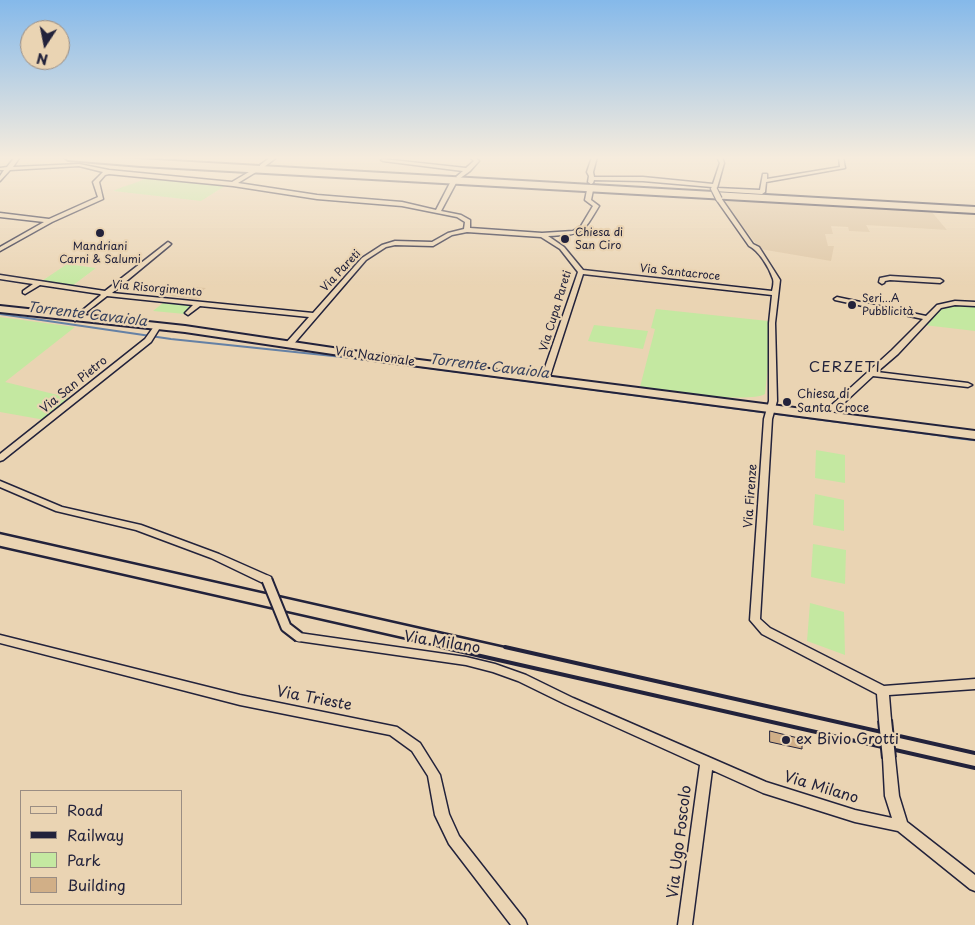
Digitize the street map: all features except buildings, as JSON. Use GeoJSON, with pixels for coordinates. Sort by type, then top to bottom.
{"type":"FeatureCollection","features":[{"type":"Feature","properties":{"kind":"highway"},"geometry":{"type":"LineString","coordinates":[[828,200],[975,208]]}},
{"type":"Feature","properties":{"kind":"highway"},"geometry":{"type":"LineString","coordinates":[[839,200],[975,208]]}},
{"type":"Feature","properties":{"kind":"main road","name":"Via Nazionale"},"geometry":{"type":"LineString","coordinates":[[0,309],[289,344],[772,411],[827,414],[975,435]]}},
{"type":"Feature","properties":{"kind":"street"},"geometry":{"type":"LineString","coordinates":[[0,249],[50,221],[96,200]]}},
{"type":"Feature","properties":{"kind":"street"},"geometry":{"type":"LineString","coordinates":[[370,200],[438,211],[468,220],[467,230]]}},
{"type":"Feature","properties":{"kind":"street"},"geometry":{"type":"LineString","coordinates":[[438,211],[444,200]]}},
{"type":"Feature","properties":{"kind":"street","name":"Via Pareti"},"geometry":{"type":"LineString","coordinates":[[289,344],[378,248],[395,243],[433,244],[450,234],[467,230],[542,235],[574,233],[583,227],[596,206],[588,200]]}},
{"type":"Feature","properties":{"kind":"street"},"geometry":{"type":"LineString","coordinates":[[720,200],[751,245],[757,248],[777,280],[773,312],[772,411]]}},
{"type":"Feature","properties":{"kind":"street"},"geometry":{"type":"LineString","coordinates":[[0,215],[50,221]]}},
{"type":"Feature","properties":{"kind":"street","name":"Via Cupa Pareti"},"geometry":{"type":"LineString","coordinates":[[542,235],[562,248],[581,272],[545,379]]}},
{"type":"Feature","properties":{"kind":"street"},"geometry":{"type":"LineString","coordinates":[[76,319],[104,294],[168,244]]}},
{"type":"Feature","properties":{"kind":"street","name":"Via Santacroce"},"geometry":{"type":"LineString","coordinates":[[581,272],[776,293]]}},
{"type":"Feature","properties":{"kind":"street","name":"Via Risorgimento"},"geometry":{"type":"LineString","coordinates":[[0,277],[102,292],[104,294],[314,315]]}},
{"type":"Feature","properties":{"kind":"street"},"geometry":{"type":"LineString","coordinates":[[882,282],[882,279],[890,278],[940,281]]}},
{"type":"Feature","properties":{"kind":"street"},"geometry":{"type":"LineString","coordinates":[[25,292],[39,283]]}},
{"type":"Feature","properties":{"kind":"street"},"geometry":{"type":"LineString","coordinates":[[837,299],[927,318]]}},
{"type":"Feature","properties":{"kind":"street"},"geometry":{"type":"LineString","coordinates":[[188,313],[199,303]]}},
{"type":"Feature","properties":{"kind":"street"},"geometry":{"type":"LineString","coordinates":[[827,414],[872,374],[943,304],[975,304]]}},
{"type":"Feature","properties":{"kind":"street","name":"Via San Pietro"},"geometry":{"type":"LineString","coordinates":[[0,458],[148,340],[156,328]]}},
{"type":"Feature","properties":{"kind":"street"},"geometry":{"type":"LineString","coordinates":[[872,374],[968,385]]}},
{"type":"Feature","properties":{"kind":"street","name":"Via Firenze"},"geometry":{"type":"LineString","coordinates":[[772,411],[756,587],[755,620],[766,631],[884,691]]}},
{"type":"Feature","properties":{"kind":"street","name":"Via Milano"},"geometry":{"type":"LineString","coordinates":[[0,484],[59,509],[138,527],[215,556],[267,580],[286,627],[299,637],[495,668],[522,678],[707,763],[772,790],[855,816],[901,826]]}},
{"type":"Feature","properties":{"kind":"street","name":"Via Trieste"},"geometry":{"type":"LineString","coordinates":[[0,639],[240,700],[393,731],[416,747],[434,775],[442,815],[454,840],[520,925]]}},
{"type":"Feature","properties":{"kind":"street"},"geometry":{"type":"LineString","coordinates":[[975,684],[884,691],[892,796],[901,826],[975,884]]}},
{"type":"Feature","properties":{"kind":"street","name":"Via Ugo Foscolo"},"geometry":{"type":"LineString","coordinates":[[685,925],[707,763]]}},
{"type":"Feature","properties":{"kind":"shaded area"},"geometry":{"type":"Polygon","coordinates":[[[722,200],[768,200],[931,211],[947,230],[866,225],[870,232],[849,231],[848,227],[831,226],[833,234],[825,234],[828,246],[834,246],[831,261],[760,249],[722,200]]]}},
{"type":"Feature","properties":{"kind":"shaded area"},"geometry":{"type":"Polygon","coordinates":[[[194,287],[206,288],[197,295],[202,296],[199,300],[164,295],[168,291],[189,292],[194,287]]]}},
{"type":"Feature","properties":{"kind":"green space"},"geometry":{"type":"Polygon","coordinates":[[[67,264],[96,268],[72,286],[39,283],[67,264]]]}},
{"type":"Feature","properties":{"kind":"green space"},"geometry":{"type":"Polygon","coordinates":[[[163,303],[195,306],[185,314],[153,311],[163,303]]]}},
{"type":"Feature","properties":{"kind":"green space"},"geometry":{"type":"Polygon","coordinates":[[[953,305],[975,305],[975,331],[924,325],[940,308],[953,305]]]}},
{"type":"Feature","properties":{"kind":"green space"},"geometry":{"type":"Polygon","coordinates":[[[656,309],[768,321],[769,357],[765,394],[741,398],[640,387],[655,329],[651,328],[656,309]]]}},
{"type":"Feature","properties":{"kind":"green space"},"geometry":{"type":"Polygon","coordinates":[[[0,317],[75,327],[5,382],[74,399],[45,420],[0,412],[0,317]]]}},
{"type":"Feature","properties":{"kind":"green space"},"geometry":{"type":"Polygon","coordinates":[[[594,325],[648,331],[643,349],[588,341],[594,325]]]}},
{"type":"Feature","properties":{"kind":"green space"},"geometry":{"type":"Polygon","coordinates":[[[816,450],[845,455],[845,483],[815,478],[816,450]]]}},
{"type":"Feature","properties":{"kind":"green space"},"geometry":{"type":"Polygon","coordinates":[[[815,494],[844,500],[844,531],[813,525],[815,494]]]}},
{"type":"Feature","properties":{"kind":"green space"},"geometry":{"type":"Polygon","coordinates":[[[813,544],[846,550],[845,584],[811,577],[813,544]]]}},
{"type":"Feature","properties":{"kind":"green space"},"geometry":{"type":"Polygon","coordinates":[[[810,603],[844,612],[845,655],[807,641],[810,603]]]}},
{"type":"Feature","properties":{"kind":"waterway","name":"Torrente Cavaiola"},"geometry":{"type":"LineString","coordinates":[[0,314],[171,339],[352,358],[959,438]]}},
{"type":"Feature","properties":{"kind":"waterway","name":"Torrente Cavaiola"},"geometry":{"type":"LineString","coordinates":[[949,437],[975,440]]}},
{"type":"Feature","properties":{"kind":"railway"},"geometry":{"type":"LineString","coordinates":[[0,533],[510,648]]}},
{"type":"Feature","properties":{"kind":"railway"},"geometry":{"type":"LineString","coordinates":[[0,547],[446,648]]}},
{"type":"Feature","properties":{"kind":"railway"},"geometry":{"type":"LineString","coordinates":[[441,647],[975,768]]}},
{"type":"Feature","properties":{"kind":"railway"},"geometry":{"type":"LineString","coordinates":[[505,647],[975,753]]}},
{"type":"Feature","properties":{"kind":"place","name":"Mandriani Carni & Salumi"},"geometry":{"type":"Point","coordinates":[100,233]}},
{"type":"Feature","properties":{"kind":"place","name":"Chiesa di San Ciro"},"geometry":{"type":"Point","coordinates":[565,239]}},
{"type":"Feature","properties":{"kind":"place","name":"Seri...A Pubblicità"},"geometry":{"type":"Point","coordinates":[852,305]}},
{"type":"Feature","properties":{"kind":"place","name":"Chiesa di Santa Croce"},"geometry":{"type":"Point","coordinates":[787,402]}},
{"type":"Feature","properties":{"kind":"place","name":"ex Bivio Grotti"},"geometry":{"type":"Point","coordinates":[786,740]}},
{"type":"Feature","properties":{"kind":"district","name":"CERZETI"},"geometry":{"type":"Point","coordinates":[845,368]}}]}
